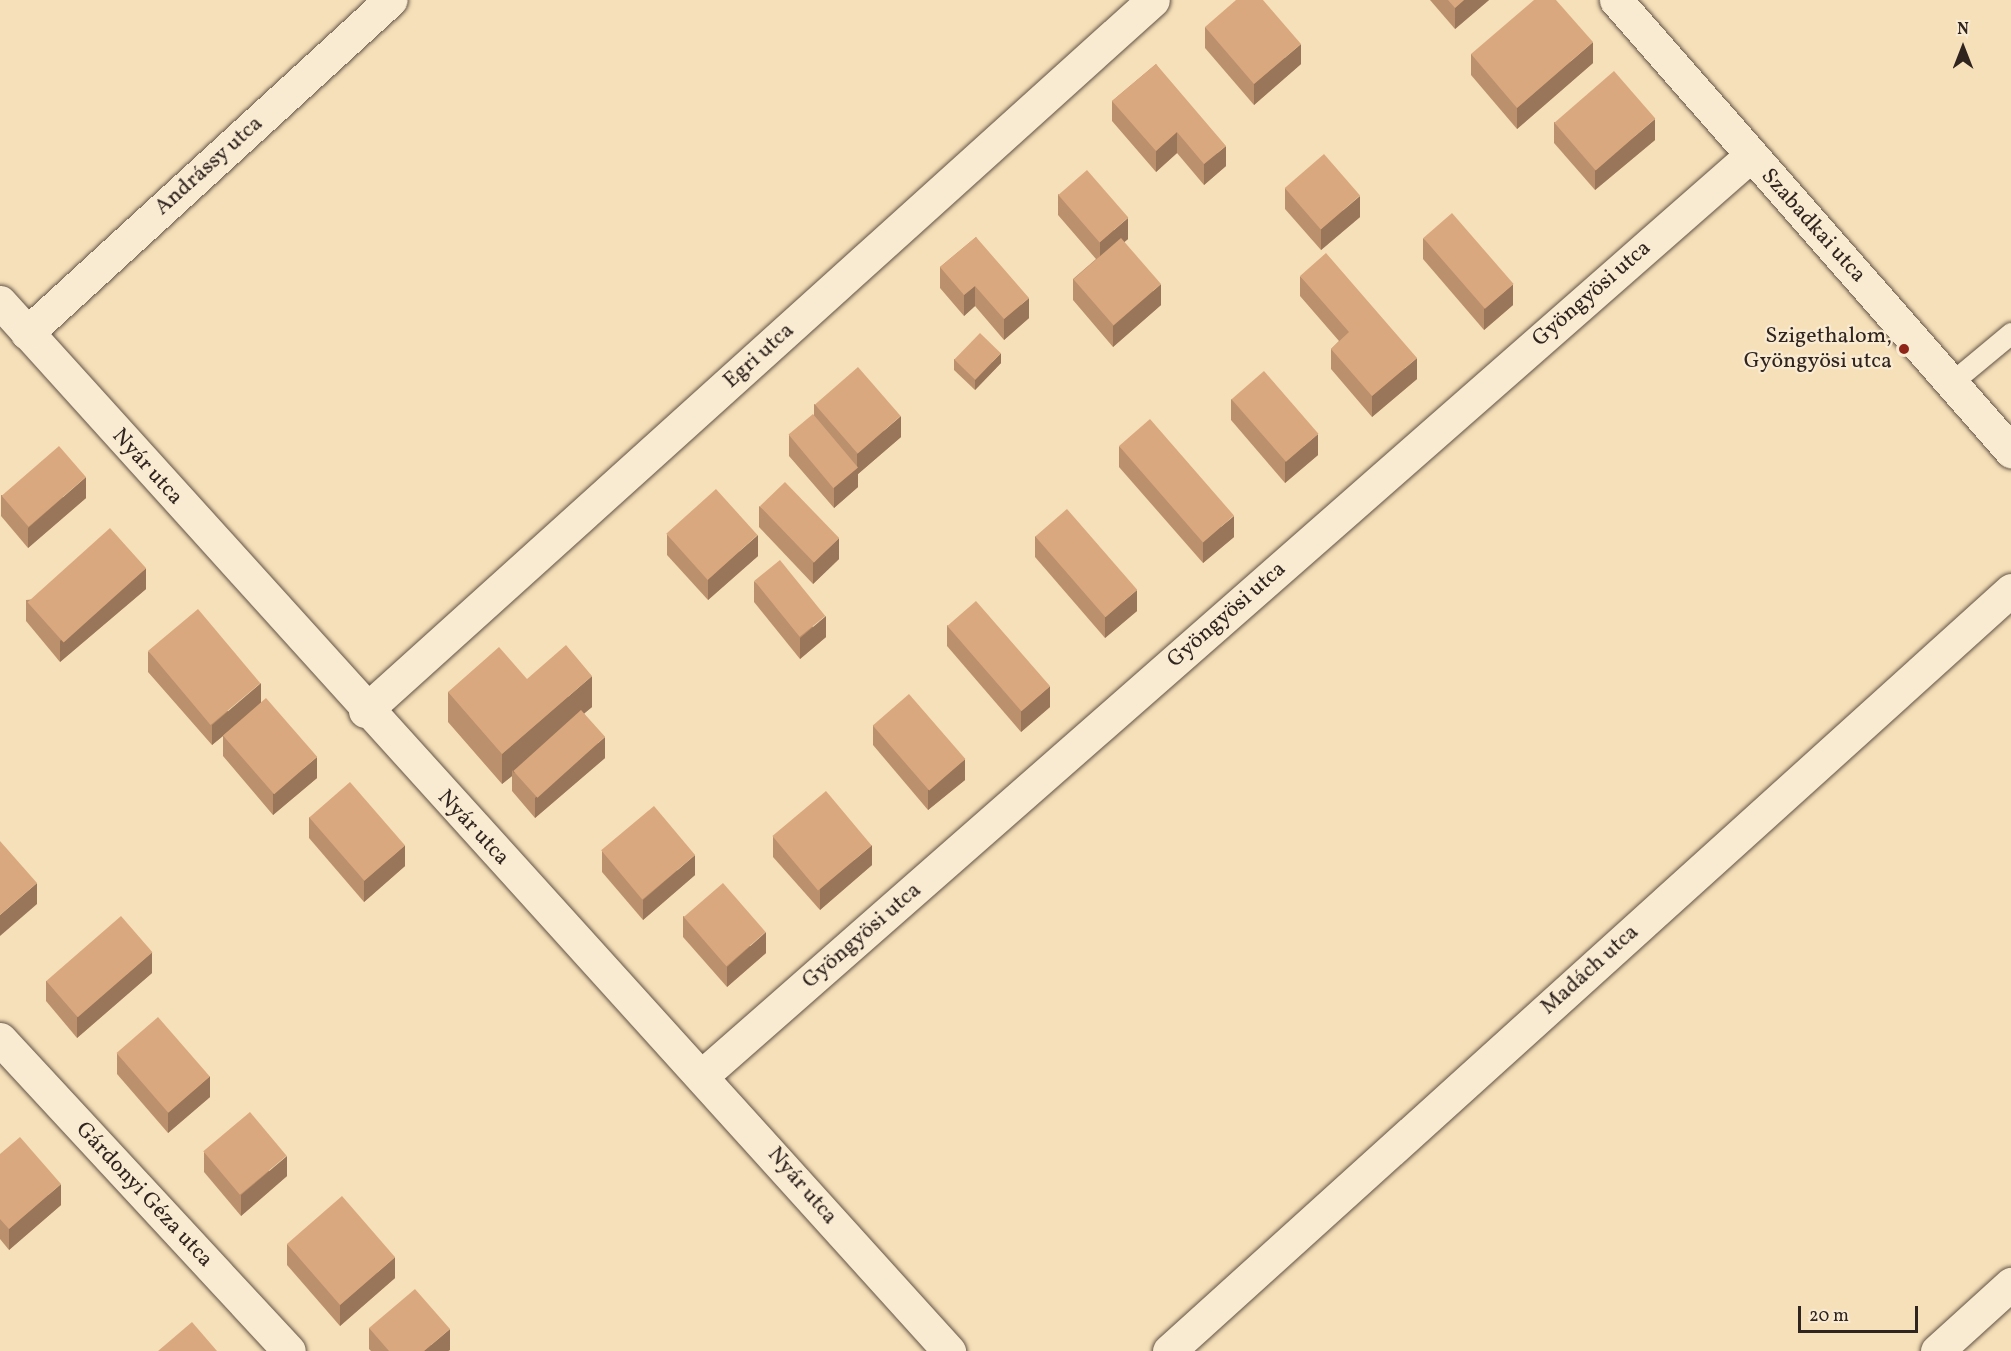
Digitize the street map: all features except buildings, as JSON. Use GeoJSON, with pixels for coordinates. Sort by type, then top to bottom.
{"type":"FeatureCollection","features":[{"type":"Feature","properties":{"kind":"street","name":"Andrássy utca"},"geometry":{"type":"LineString","coordinates":[[27,333],[390,0]]}},
{"type":"Feature","properties":{"kind":"street","name":"Egri utca"},"geometry":{"type":"LineString","coordinates":[[365,711],[1153,0]]}},
{"type":"Feature","properties":{"kind":"street","name":"Szabadkai utca"},"geometry":{"type":"LineString","coordinates":[[1616,0],[1750,156],[2011,451]]}},
{"type":"Feature","properties":{"kind":"street","name":"Gyöngyösi utca"},"geometry":{"type":"LineString","coordinates":[[704,1074],[1750,156]]}},
{"type":"Feature","properties":{"kind":"street","name":"Nyár utca"},"geometry":{"type":"LineString","coordinates":[[0,302],[365,711],[704,1074],[949,1351]]}},
{"type":"Feature","properties":{"kind":"street","name":"Madách utca"},"geometry":{"type":"LineString","coordinates":[[1169,1351],[2011,590]]}},
{"type":"Feature","properties":{"kind":"street","name":"Gárdonyi Géza utca"},"geometry":{"type":"LineString","coordinates":[[0,1039],[288,1351]]}},
{"type":"Feature","properties":{"kind":"street"},"geometry":{"type":"LineString","coordinates":[[1936,1351],[2011,1284]]}},
{"type":"Feature","properties":{"kind":"lane"},"geometry":{"type":"LineString","coordinates":[[1952,382],[2011,333]]}},
{"type":"Feature","properties":{"kind":"place","name":"Szigethalom, Gyöngyösi utca"},"geometry":{"type":"Point","coordinates":[1904,349]}}]}
